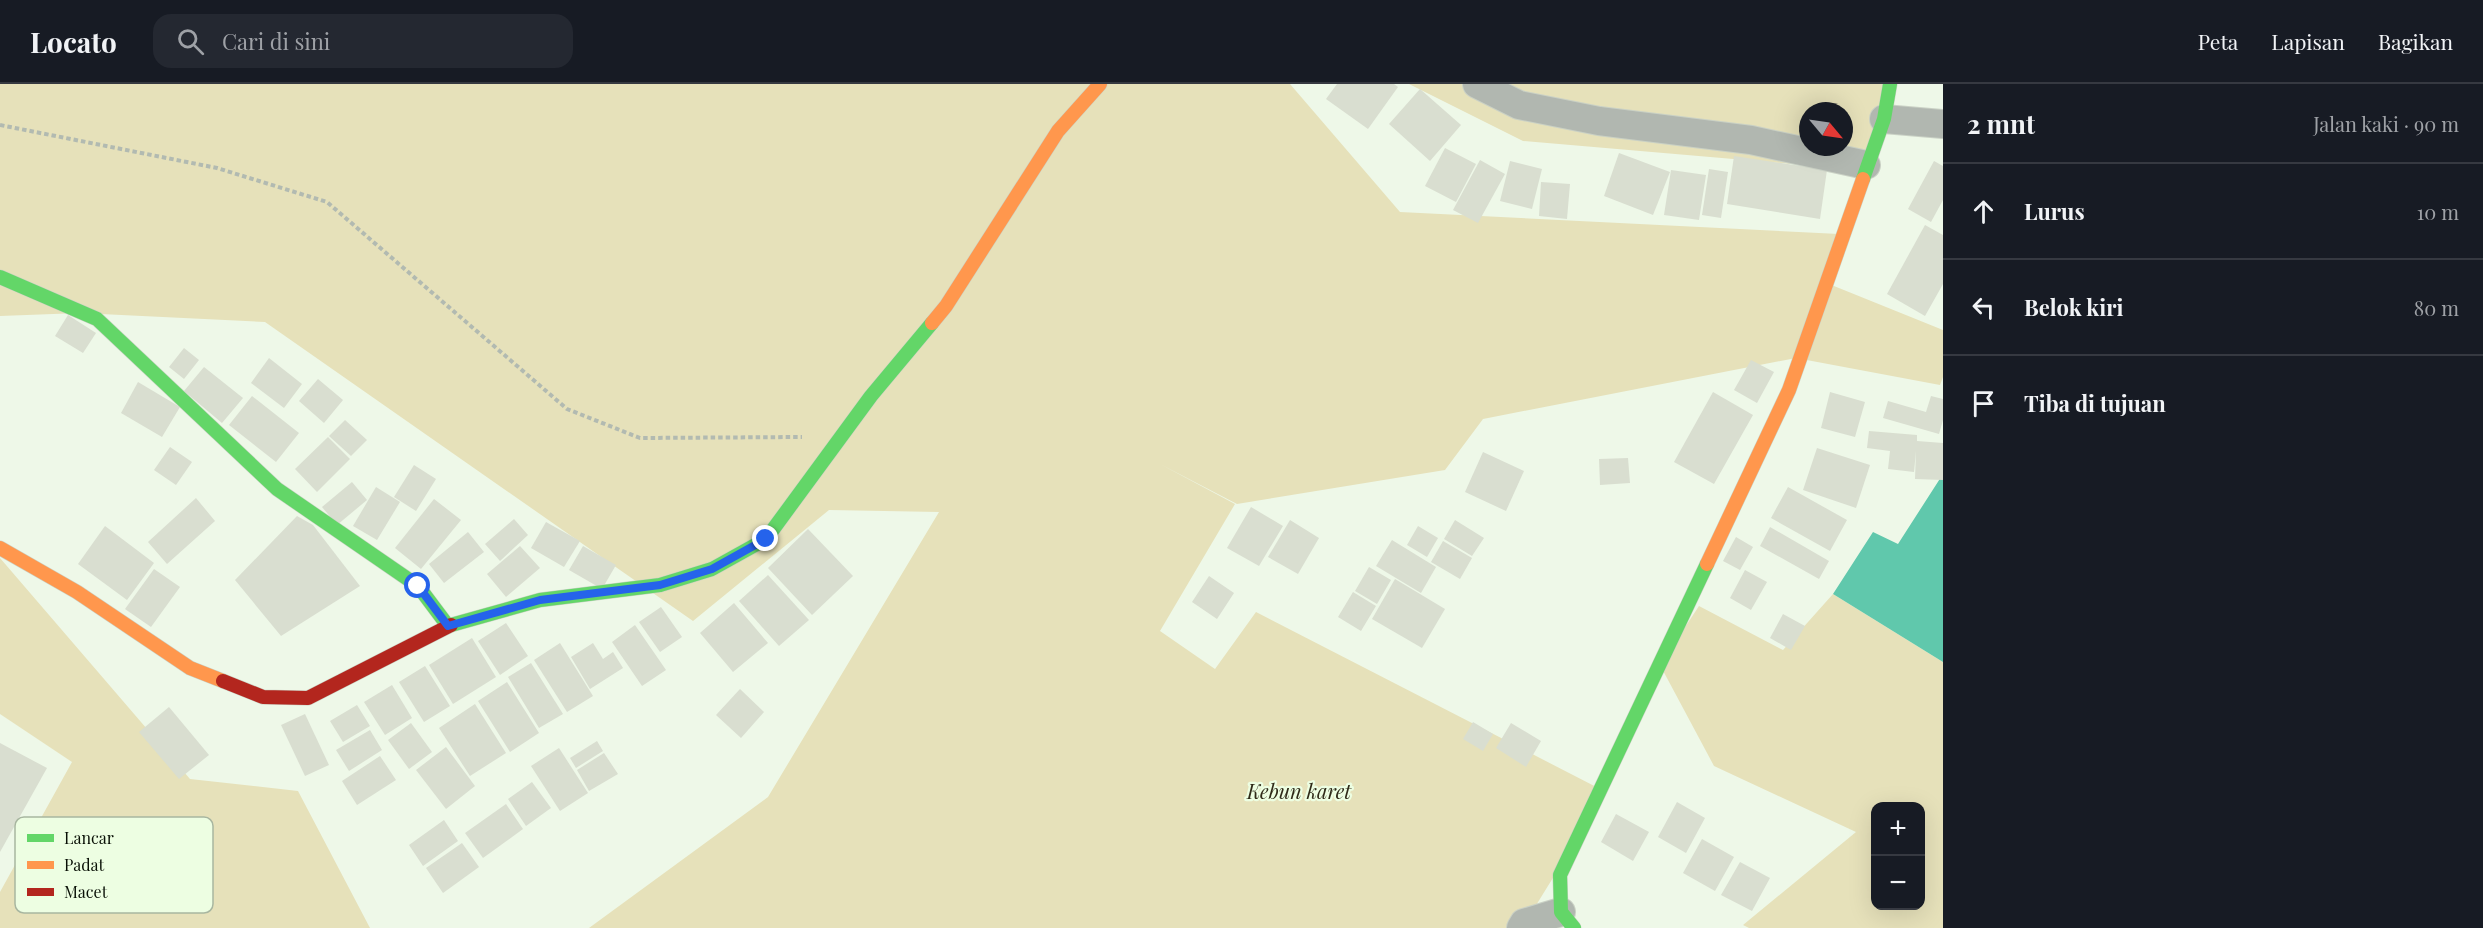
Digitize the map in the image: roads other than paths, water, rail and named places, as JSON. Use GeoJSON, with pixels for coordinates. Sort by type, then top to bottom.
{"type":"FeatureCollection","features":[{"type":"Feature","properties":{"kind":"street"},"geometry":{"type":"LineString","coordinates":[[0,548],[76,592],[190,668],[263,697],[308,698],[448,626],[540,600],[660,585],[712,569],[766,539],[871,396],[946,306],[1058,131],[1100,84]]}},
{"type":"Feature","properties":{"kind":"street"},"geometry":{"type":"LineString","coordinates":[[1477,84],[1519,105],[1599,122],[1751,140],[1866,165]]}},
{"type":"Feature","properties":{"kind":"street"},"geometry":{"type":"LineString","coordinates":[[1521,928],[1524,923],[1567,920],[1560,875],[1789,390],[1884,118],[1890,84]]}},
{"type":"Feature","properties":{"kind":"street"},"geometry":{"type":"LineString","coordinates":[[1884,118],[1943,124]]}},
{"type":"Feature","properties":{"kind":"street"},"geometry":{"type":"LineString","coordinates":[[0,277],[97,318],[277,489],[418,586],[448,626]]}},
{"type":"Feature","properties":{"kind":"park label","name":"Kebun karet"},"geometry":{"type":"Point","coordinates":[1299,790]}}]}
